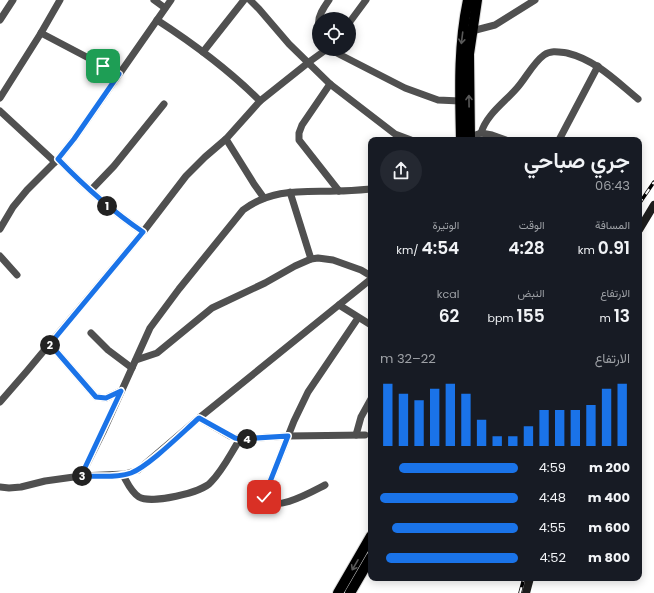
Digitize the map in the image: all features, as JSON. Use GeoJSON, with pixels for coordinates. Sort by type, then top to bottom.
{"type":"FeatureCollection","features":[{"type":"Feature","properties":{"kind":"main road"},"geometry":{"type":"LineString","coordinates":[[467,137],[460,100],[461,42],[468,0]]}},
{"type":"Feature","properties":{"kind":"main road"},"geometry":{"type":"LineString","coordinates":[[467,137],[468,74],[472,31],[477,0]]}},
{"type":"Feature","properties":{"kind":"main road"},"geometry":{"type":"LineString","coordinates":[[338,593],[368,541]]}},
{"type":"Feature","properties":{"kind":"main road"},"geometry":{"type":"LineString","coordinates":[[350,593],[368,562]]}},
{"type":"Feature","properties":{"kind":"street"},"geometry":{"type":"LineString","coordinates":[[0,20],[13,0]]}},
{"type":"Feature","properties":{"kind":"street"},"geometry":{"type":"LineString","coordinates":[[0,98],[60,0]]}},
{"type":"Feature","properties":{"kind":"street"},"geometry":{"type":"LineString","coordinates":[[154,0],[165,8]]}},
{"type":"Feature","properties":{"kind":"street"},"geometry":{"type":"LineString","coordinates":[[0,229],[27,190],[56,161],[74,139],[171,0]]}},
{"type":"Feature","properties":{"kind":"street"},"geometry":{"type":"LineString","coordinates":[[203,52],[244,0]]}},
{"type":"Feature","properties":{"kind":"street"},"geometry":{"type":"LineString","coordinates":[[250,0],[259,8],[289,44],[330,84],[394,134],[402,137]]}},
{"type":"Feature","properties":{"kind":"street"},"geometry":{"type":"LineString","coordinates":[[322,12],[329,0]]}},
{"type":"Feature","properties":{"kind":"street"},"geometry":{"type":"LineString","coordinates":[[356,14],[366,0]]}},
{"type":"Feature","properties":{"kind":"street"},"geometry":{"type":"LineString","coordinates":[[472,31],[495,25],[535,0]]}},
{"type":"Feature","properties":{"kind":"street"},"geometry":{"type":"LineString","coordinates":[[157,20],[203,52],[241,82],[260,101]]}},
{"type":"Feature","properties":{"kind":"street"},"geometry":{"type":"LineString","coordinates":[[41,33],[119,74]]}},
{"type":"Feature","properties":{"kind":"street"},"geometry":{"type":"LineString","coordinates":[[481,133],[483,127],[492,114],[517,89],[540,59],[549,52],[570,54],[592,62],[638,99]]}},
{"type":"Feature","properties":{"kind":"street"},"geometry":{"type":"LineString","coordinates":[[0,402],[143,232],[186,176],[226,139],[260,101],[317,56]]}},
{"type":"Feature","properties":{"kind":"street"},"geometry":{"type":"LineString","coordinates":[[342,56],[405,88],[438,100],[460,100]]}},
{"type":"Feature","properties":{"kind":"street"},"geometry":{"type":"LineString","coordinates":[[561,137],[598,66]]}},
{"type":"Feature","properties":{"kind":"street"},"geometry":{"type":"LineString","coordinates":[[330,84],[302,125],[299,133],[299,140],[339,191]]}},
{"type":"Feature","properties":{"kind":"street"},"geometry":{"type":"LineString","coordinates":[[91,190],[114,166],[164,104]]}},
{"type":"Feature","properties":{"kind":"street"},"geometry":{"type":"LineString","coordinates":[[0,111],[117,214],[143,232]]}},
{"type":"Feature","properties":{"kind":"street"},"geometry":{"type":"LineString","coordinates":[[472,137],[481,133],[498,137]]}},
{"type":"Feature","properties":{"kind":"street"},"geometry":{"type":"LineString","coordinates":[[226,139],[264,198]]}},
{"type":"Feature","properties":{"kind":"street"},"geometry":{"type":"LineString","coordinates":[[81,476],[144,340],[158,315],[243,210],[254,202],[264,198],[290,192],[368,189]]}},
{"type":"Feature","properties":{"kind":"street"},"geometry":{"type":"LineString","coordinates":[[290,192],[312,259]]}},
{"type":"Feature","properties":{"kind":"street"},"geometry":{"type":"LineString","coordinates":[[642,225],[654,205]]}},
{"type":"Feature","properties":{"kind":"street"},"geometry":{"type":"LineString","coordinates":[[0,256],[17,275]]}},
{"type":"Feature","properties":{"kind":"street"},"geometry":{"type":"LineString","coordinates":[[136,360],[157,353],[212,308],[266,283],[295,266],[312,259],[318,258],[332,260],[361,270],[368,275]]}},
{"type":"Feature","properties":{"kind":"street"},"geometry":{"type":"LineString","coordinates":[[0,487],[15,487],[81,476],[122,475],[138,470],[368,280]]}},
{"type":"Feature","properties":{"kind":"street"},"geometry":{"type":"LineString","coordinates":[[338,305],[368,323]]}},
{"type":"Feature","properties":{"kind":"street"},"geometry":{"type":"LineString","coordinates":[[326,485],[297,499],[281,503],[274,504],[266,501],[264,497],[265,491],[288,436],[308,392],[358,318]]}},
{"type":"Feature","properties":{"kind":"street"},"geometry":{"type":"LineString","coordinates":[[91,333],[108,350],[132,368]]}},
{"type":"Feature","properties":{"kind":"street"},"geometry":{"type":"LineString","coordinates":[[50,344],[96,397],[106,398],[121,391]]}},
{"type":"Feature","properties":{"kind":"street"},"geometry":{"type":"LineString","coordinates":[[356,435],[361,417],[368,404]]}},
{"type":"Feature","properties":{"kind":"street"},"geometry":{"type":"LineString","coordinates":[[199,418],[230,436],[240,439],[288,436],[365,435]]}},
{"type":"Feature","properties":{"kind":"street"},"geometry":{"type":"LineString","coordinates":[[122,475],[132,490],[138,496],[146,500],[179,495],[205,488],[217,476],[240,439]]}},
{"type":"Feature","properties":{"kind":"street"},"geometry":{"type":"LineString","coordinates":[[526,593],[529,581]]}},
{"type":"Feature","properties":{"kind":"railway"},"geometry":{"type":"LineString","coordinates":[[642,200],[654,182]]}},
{"type":"Feature","properties":{"kind":"railway"},"geometry":{"type":"LineString","coordinates":[[520,593],[523,581]]}},
{"type":"Feature","properties":{"kind":"route"},"geometry":{"type":"LineString","coordinates":[[103,66],[119,74],[74,139],[58,159],[71,173],[117,214],[143,232],[50,344],[96,397],[106,398],[114,396],[121,391],[81,476],[109,476],[126,474],[138,470],[199,418],[235,438],[288,436],[265,491],[264,497]]}}]}
